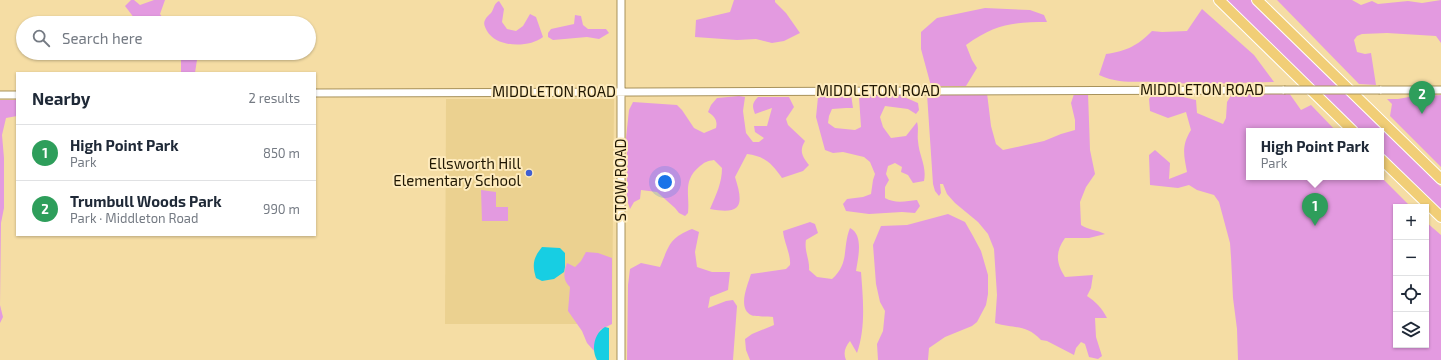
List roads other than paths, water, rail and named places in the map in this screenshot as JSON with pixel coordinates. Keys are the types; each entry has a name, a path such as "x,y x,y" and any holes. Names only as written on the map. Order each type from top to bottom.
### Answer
{"highway":[{"path":"1219,0 1350,128"},
{"path":"1257,0 1441,179"},
{"path":"1384,161 1441,217"}],"street":[{"name":"STOW ROAD","path":"621,0 621,360"},
{"name":"MIDDLETON ROAD","path":"316,93 893,90 1441,90"},
{"path":"0,95 16,96"}],"water":[{"path":"542,247 560,248 565,253 564,272 554,279 542,281 536,278 534,262"},
{"path":"605,327 609,328 609,360 597,360 594,351 596,337"}],"place":[{"name":"Trumbull Woods Park","path":"1422,114"},
{"name":"Ellsworth Hill Elementary School","path":"529,173"},
{"name":"High Point Park","path":"1315,226"}]}
